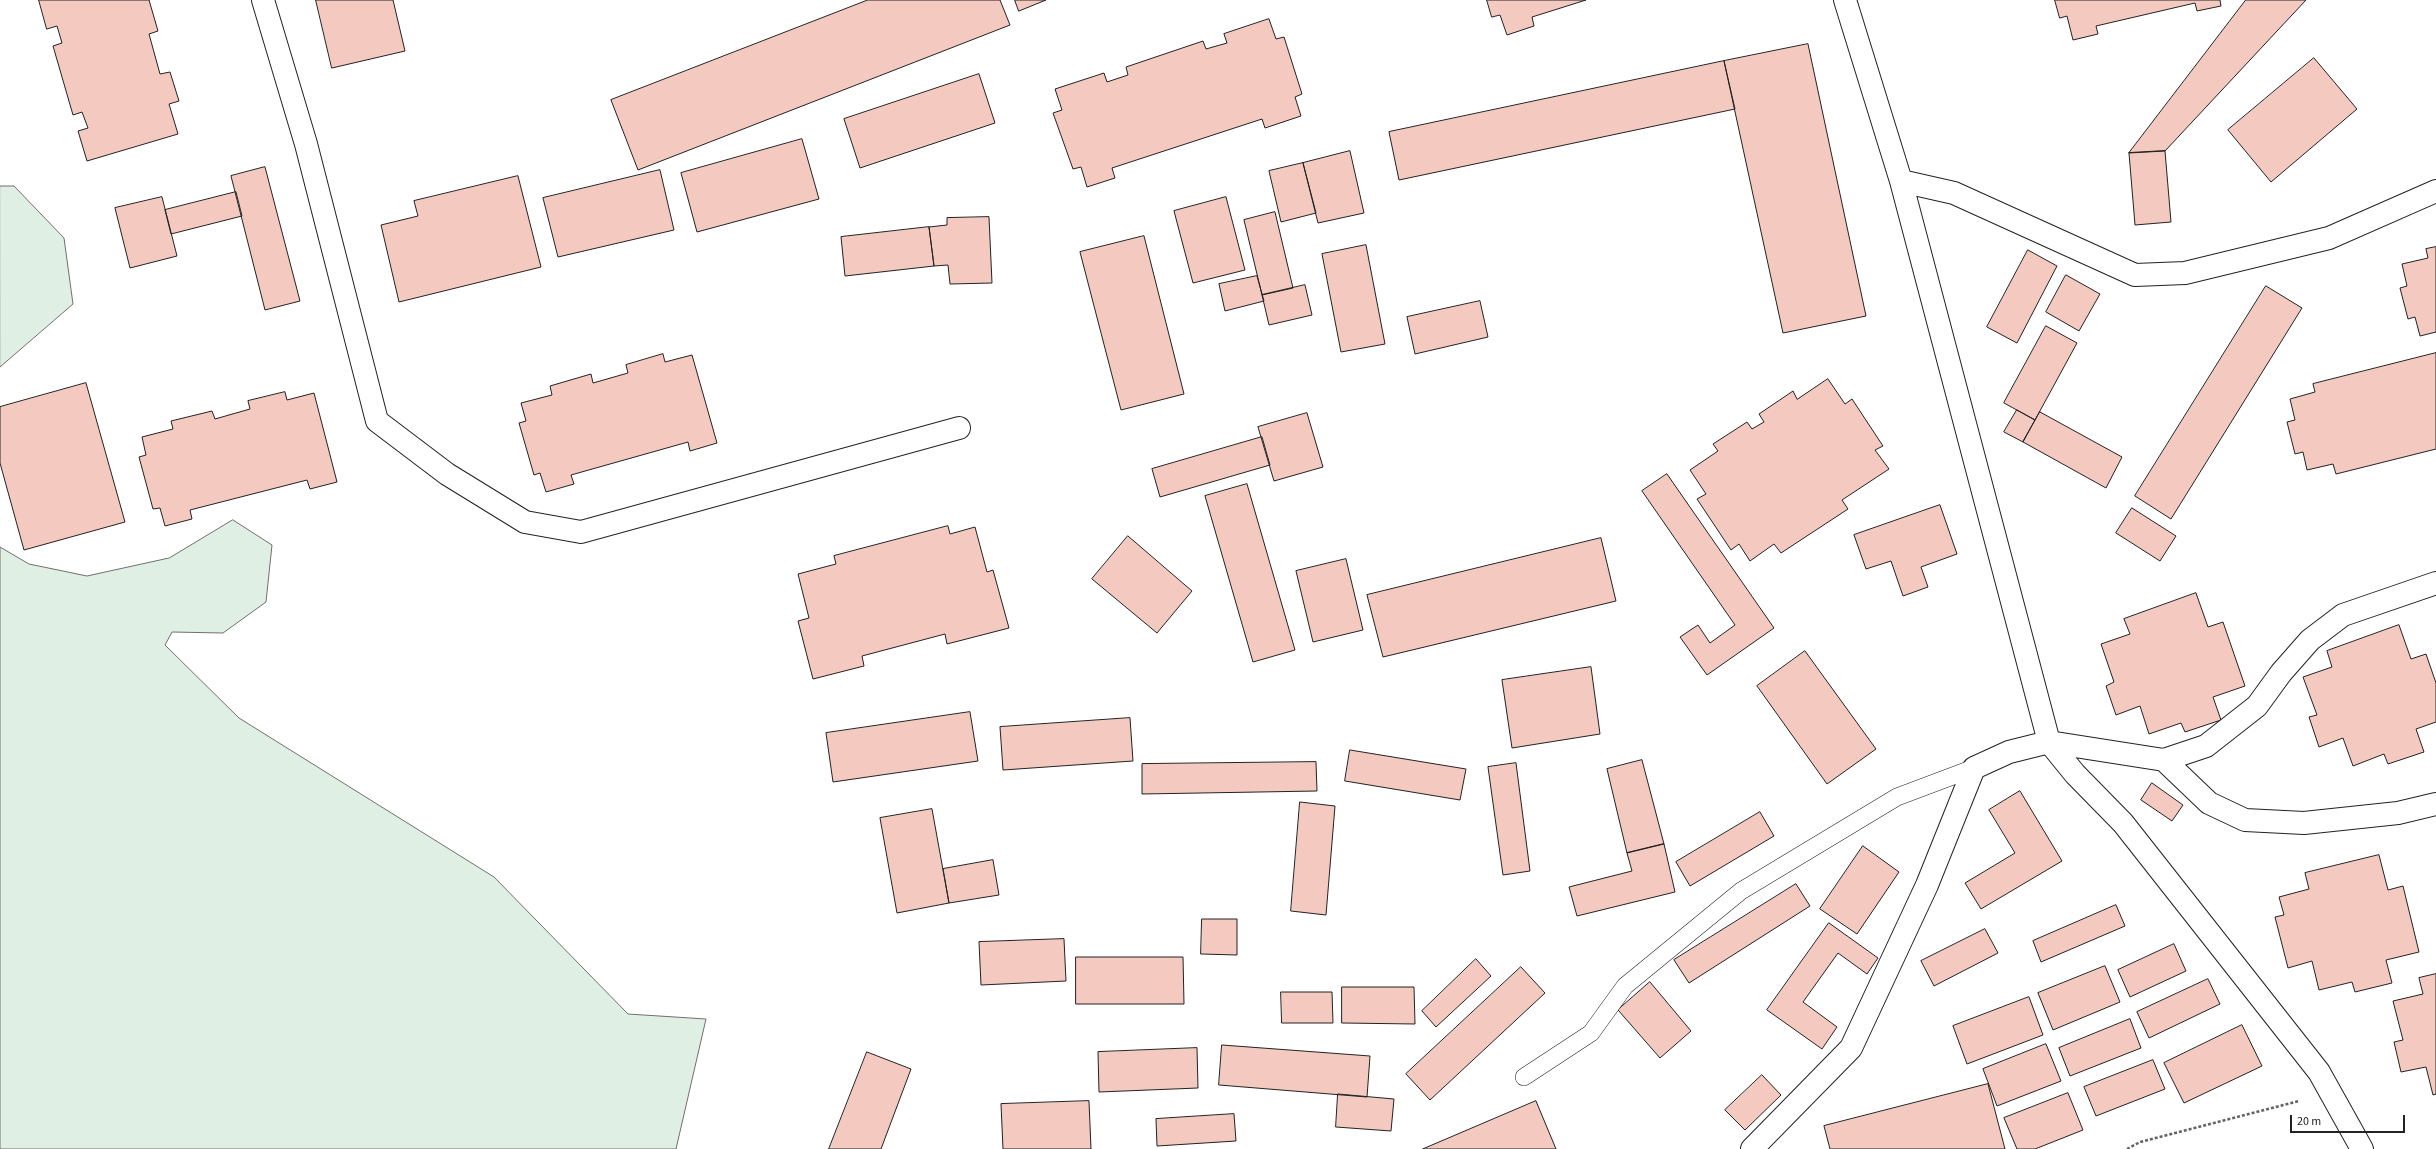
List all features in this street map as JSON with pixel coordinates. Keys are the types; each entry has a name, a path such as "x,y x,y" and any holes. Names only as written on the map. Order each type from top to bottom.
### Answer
{"street":[{"path":"263,0 306,144 377,421 467,486 525,522 581,532 959,428"},
{"path":"1845,0 1901,181 2049,742 2075,774 2123,823 2319,1072 2362,1149"},
{"path":"1901,181 1954,193 2135,275 2185,273 2330,238 2436,191"},
{"path":"1752,1149 1851,1048 1927,885 1974,768 2009,752 2049,742 2164,760 2206,746 2257,706 2281,673 2310,640 2343,615 2436,583"},
{"path":"2164,760 2209,803 2245,820 2304,823 2398,813 2436,804"}],"lane":[{"path":"1524,1077 1592,1033 1625,986 1742,891 1897,796 1974,768"}],"path":[{"path":"2126,1149 2140,1142 2331,1093"}],"green space":[{"path":"0,186 14,186 64,238 73,304 0,367"},
{"path":"233,520 272,545 266,602 223,633 172,632 165,645 239,718 494,877 628,1014 706,1019 676,1149 0,1149 0,547 29,564 87,576 169,558"}],"building":[{"path":"39,0 149,0 158,31 149,34 160,74 170,72 179,101 169,104 178,134 87,161 78,131 88,128 82,112 73,115 53,46 62,43 57,26 47,29"},
{"path":"316,0 393,0 405,51 332,68"},
{"path":"868,0 1000,0 1010,25 638,170 611,100"},
{"path":"1015,0 1046,0 1019,11"},
{"path":"1487,0 1586,0 1532,17 1534,26 1507,35 1500,15 1492,17"},
{"path":"2055,0 2220,0 2221,6 2197,11 2195,3 2096,26 2098,34 2073,40 2067,16 2060,18"},
{"path":"2246,0 2306,0 2165,151 2129,153"},
{"path":"1269,19 1276,39 1284,37 1302,94 1295,97 1301,116 1265,128 1262,119 1112,168 1115,178 1087,187 1081,167 1073,169 1053,113 1062,110 1055,89 1104,73 1107,82 1128,75 1126,67 1203,41 1206,49 1227,43 1224,34"},
{"path":"1808,44 1866,316 1783,333 1724,61"},
{"path":"2314,58 2357,109 2271,182 2228,130"},
{"path":"1724,61 1735,109 1399,180 1389,132"},
{"path":"979,74 995,123 860,168 844,119"},
{"path":"802,139 819,199 697,232 681,173"},
{"path":"1350,151 1364,213 1318,223 1303,163"},
{"path":"2165,151 2171,222 2135,225 2129,153"},
{"path":"1303,163 1316,213 1281,222 1269,171"},
{"path":"265,167 300,301 265,310 231,176"},
{"path":"660,170 674,230 558,257 543,198"},
{"path":"518,176 541,267 399,302 381,225 418,216 414,201"},
{"path":"236,192 242,216 171,234 165,210"},
{"path":"162,197 177,256 130,268 115,208"},
{"path":"1226,197 1245,270 1193,283 1174,211"},
{"path":"1275,212 1293,288 1262,295 1244,220"},
{"path":"989,217 992,283 950,284 948,265 934,266 929,227 947,225 947,218"},
{"path":"929,227 934,266 845,276 841,237"},
{"path":"1144,236 1184,394 1121,410 1080,252"},
{"path":"1366,245 1385,344 1341,352 1322,254"},
{"path":"2436,247 2436,332 2420,336 2415,317 2408,319 2400,288 2407,286 2402,264 2428,258 2426,249"},
{"path":"2028,250 2057,266 2017,343 1987,327"},
{"path":"2066,275 2100,294 2079,331 2046,312"},
{"path":"1257,276 1264,301 1225,311 1219,284"},
{"path":"1305,285 1312,315 1269,325 1262,295"},
{"path":"2266,286 2302,308 2171,519 2135,496"},
{"path":"1480,301 1488,337 1415,354 1407,317"},
{"path":"2046,326 2077,343 2035,420 2004,403"},
{"path":"2436,353 2436,449 2336,474 2333,464 2307,470 2303,452 2295,454 2287,422 2295,420 2290,399 2315,392 2313,384"},
{"path":"663,354 665,362 692,355 717,443 690,451 688,442 571,475 574,484 546,492 540,473 534,475 519,423 526,421 521,403 552,395 550,386 591,374 593,383 628,373 626,365"},
{"path":"1828,379 1845,404 1852,399 1883,446 1875,450 1889,469 1842,500 1848,509 1781,553 1774,544 1750,561 1739,544 1731,550 1697,499 1706,494 1690,470 1718,451 1713,444 1747,422 1752,429 1764,422 1759,414 1793,391 1797,399"},
{"path":"86,383 125,522 24,550 0,463 0,407"},
{"path":"285,392 287,400 314,393 337,482 310,489 307,480 190,510 192,519 165,526 160,508 153,509 139,457 146,455 142,437 173,429 171,421 212,411 215,419 250,409 248,401"},
{"path":"2017,410 2035,420 2023,442 2004,432"},
{"path":"2040,412 2122,457 2106,488 2023,442"},
{"path":"1307,413 1323,467 1274,481 1258,427"},
{"path":"1262,437 1270,465 1160,497 1152,469"},
{"path":"1667,474 1774,628 1707,675 1680,637 1698,625 1710,643 1735,625 1642,491"},
{"path":"1247,484 1295,650 1253,662 1205,496"},
{"path":"1940,505 1957,554 1921,567 1928,587 1903,596 1891,561 1866,569 1854,535"},
{"path":"2132,508 2176,536 2160,561 2116,533"},
{"path":"948,526 950,534 975,527 987,572 993,570 1009,628 947,644 945,634 862,656 864,666 813,679 798,621 809,618 798,574 836,564 834,556"},
{"path":"1128,536 1192,591 1157,633 1092,579"},
{"path":"1601,538 1616,601 1383,657 1367,595"},
{"path":"1346,559 1363,630 1313,642 1296,571"},
{"path":"2196,593 2208,627 2223,622 2245,686 2213,697 2221,720 2185,732 2181,723 2149,734 2140,706 2116,715 2106,686 2114,682 2101,644 2130,634 2124,619"},
{"path":"2399,625 2411,659 2426,654 2436,683 2436,722 2416,729 2424,752 2388,764 2384,754 2353,766 2343,738 2319,747 2309,717 2317,715 2303,677 2332,667 2327,651"},
{"path":"1805,651 1876,749 1827,784 1757,686"},
{"path":"1591,667 1600,734 1512,748 1502,680"},
{"path":"970,712 978,761 833,782 826,733"},
{"path":"1130,718 1133,761 1003,770 1000,727"},
{"path":"1350,750 1466,769 1460,800 1345,781"},
{"path":"1642,760 1664,844 1627,853 1607,769"},
{"path":"1316,762 1317,791 1142,794 1142,764"},
{"path":"1516,763 1530,871 1503,875 1488,767"},
{"path":"2152,783 2183,805 2172,821 2141,800"},
{"path":"2020,791 2062,861 1981,909 1965,883 2015,853 1989,810"},
{"path":"1300,802 1335,806 1326,915 1291,911"},
{"path":"932,809 949,903 897,913 880,818"},
{"path":"1760,812 1774,836 1690,886 1676,862"},
{"path":"1664,844 1675,892 1577,916 1569,887 1632,871 1627,853"},
{"path":"1863,846 1899,872 1857,934 1820,909"},
{"path":"2379,855 2388,890 2403,886 2419,952 2386,960 2392,983 2355,992 2352,982 2319,990 2312,961 2288,968 2275,917 2284,915 2279,897 2309,889 2305,873"},
{"path":"993,860 999,895 949,903 943,869"},
{"path":"1796,884 1810,906 1689,983 1674,960"},
{"path":"2116,905 2125,926 2041,962 2033,941"},
{"path":"1202,919 1237,919 1237,955 1201,954"},
{"path":"1829,923 1878,958 1867,974 1838,953 1803,1002 1837,1027 1822,1049 1767,1010"},
{"path":"1985,929 1998,953 1934,986 1921,961"},
{"path":"1064,939 1066,981 981,985 979,942"},
{"path":"2174,944 2186,971 2130,997 2118,970"},
{"path":"1076,957 1183,957 1184,1004 1076,1004"},
{"path":"1476,959 1491,976 1436,1027 1422,1011"},
{"path":"2105,966 2120,1002 2053,1030 2038,993"},
{"path":"1521,967 1545,993 1430,1100 1406,1074"},
{"path":"2436,974 2436,1094 2433,1095 2426,1067 2401,1072 2394,1042 2403,1040 2393,1001 2423,994 2419,978"},
{"path":"2208,979 2220,1004 2149,1038 2137,1012"},
{"path":"1650,982 1691,1031 1660,1058 1618,1010"},
{"path":"1342,987 1414,987 1415,1024 1342,1023"},
{"path":"1281,992 1332,992 1333,1023 1282,1023"},
{"path":"2029,997 2043,1035 1967,1064 1953,1026"},
{"path":"2130,1019 2141,1048 2070,1076 2059,1048"},
{"path":"2242,1025 2262,1066 2184,1103 2164,1063"},
{"path":"2046,1044 2061,1081 1997,1106 1983,1069"},
{"path":"1222,1045 1370,1056 1367,1097 1219,1085"},
{"path":"1197,1048 1198,1088 1099,1092 1098,1052"},
{"path":"867,1052 911,1069 881,1149 829,1149"},
{"path":"2153,1060 2165,1089 2096,1116 2084,1087"},
{"path":"1762,1075 1781,1095 1745,1130 1725,1110"},
{"path":"1988,1084 2005,1149 1830,1149 1824,1126"},
{"path":"2068,1093 2083,1130 2035,1149 2017,1149 2004,1118"},
{"path":"1338,1094 1394,1099 1391,1131 1336,1127"},
{"path":"1089,1101 1091,1149 1003,1149 1001,1104"},
{"path":"1536,1101 1556,1149 1423,1149"},
{"path":"1234,1114 1236,1141 1157,1146 1156,1119"}]}
